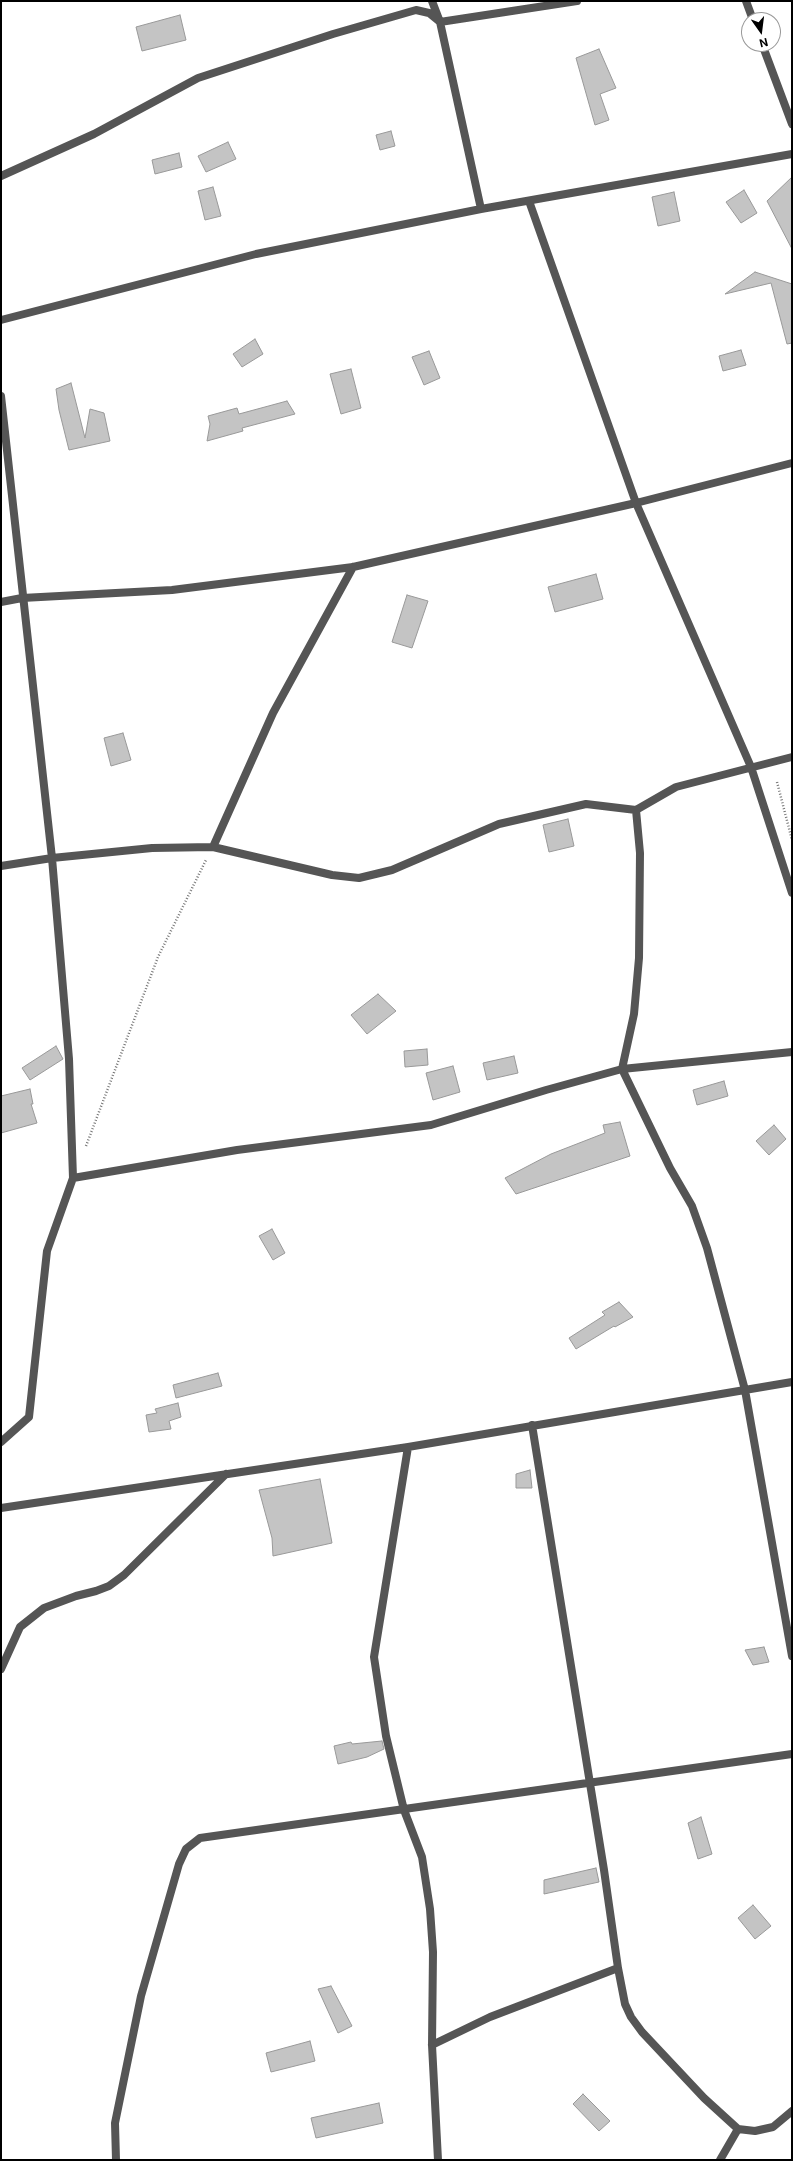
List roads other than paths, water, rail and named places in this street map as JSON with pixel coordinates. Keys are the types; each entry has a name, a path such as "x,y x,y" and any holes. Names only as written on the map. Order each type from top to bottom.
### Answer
{"street":[{"path":"432,1 440,22 481,209"},
{"path":"1,176 94,134 198,78 333,34 416,10 429,13 440,22 578,1"},
{"path":"746,1 750,12"},
{"path":"765,52 792,124"},
{"path":"1,320 256,254 481,209 792,154"},
{"path":"529,201 636,503 751,767 792,893"},
{"path":"1,396 22,598 52,858 69,1058 73,1178 47,1252 29,1418 1,1442"},
{"path":"1,602 22,598 172,590 353,567 636,503 792,463"},
{"path":"213,847 273,713 353,567"},
{"path":"1,866 52,858 152,848 213,847 332,876 359,878 392,870 499,824 586,804 636,810 676,787 792,757"},
{"path":"636,810 640,853 639,958 634,1014 622,1069 670,1168 692,1206 707,1248 745,1390 792,1656"},
{"path":"73,1178 237,1150 431,1125 546,1090 622,1069 792,1052"},
{"path":"1,1508 408,1447 792,1382"},
{"path":"532,1425 590,1783 618,1968 625,2004 631,2017 642,2032 704,2098 738,2129 754,2131 774,2127 792,2111"},
{"path":"408,1447 374,1657 386,1736 404,1810 422,1857 430,1909 433,1952 432,2045 438,2160"},
{"path":"1,1669 20,1627 44,1608 76,1596 96,1592 124,1575 226,1474"},
{"path":"116,2160 115,2123 141,1996 179,1864 186,1849 200,1838 792,1754"},
{"path":"432,2045 490,2017 618,1968"},
{"path":"720,2160 738,2129"}]}
